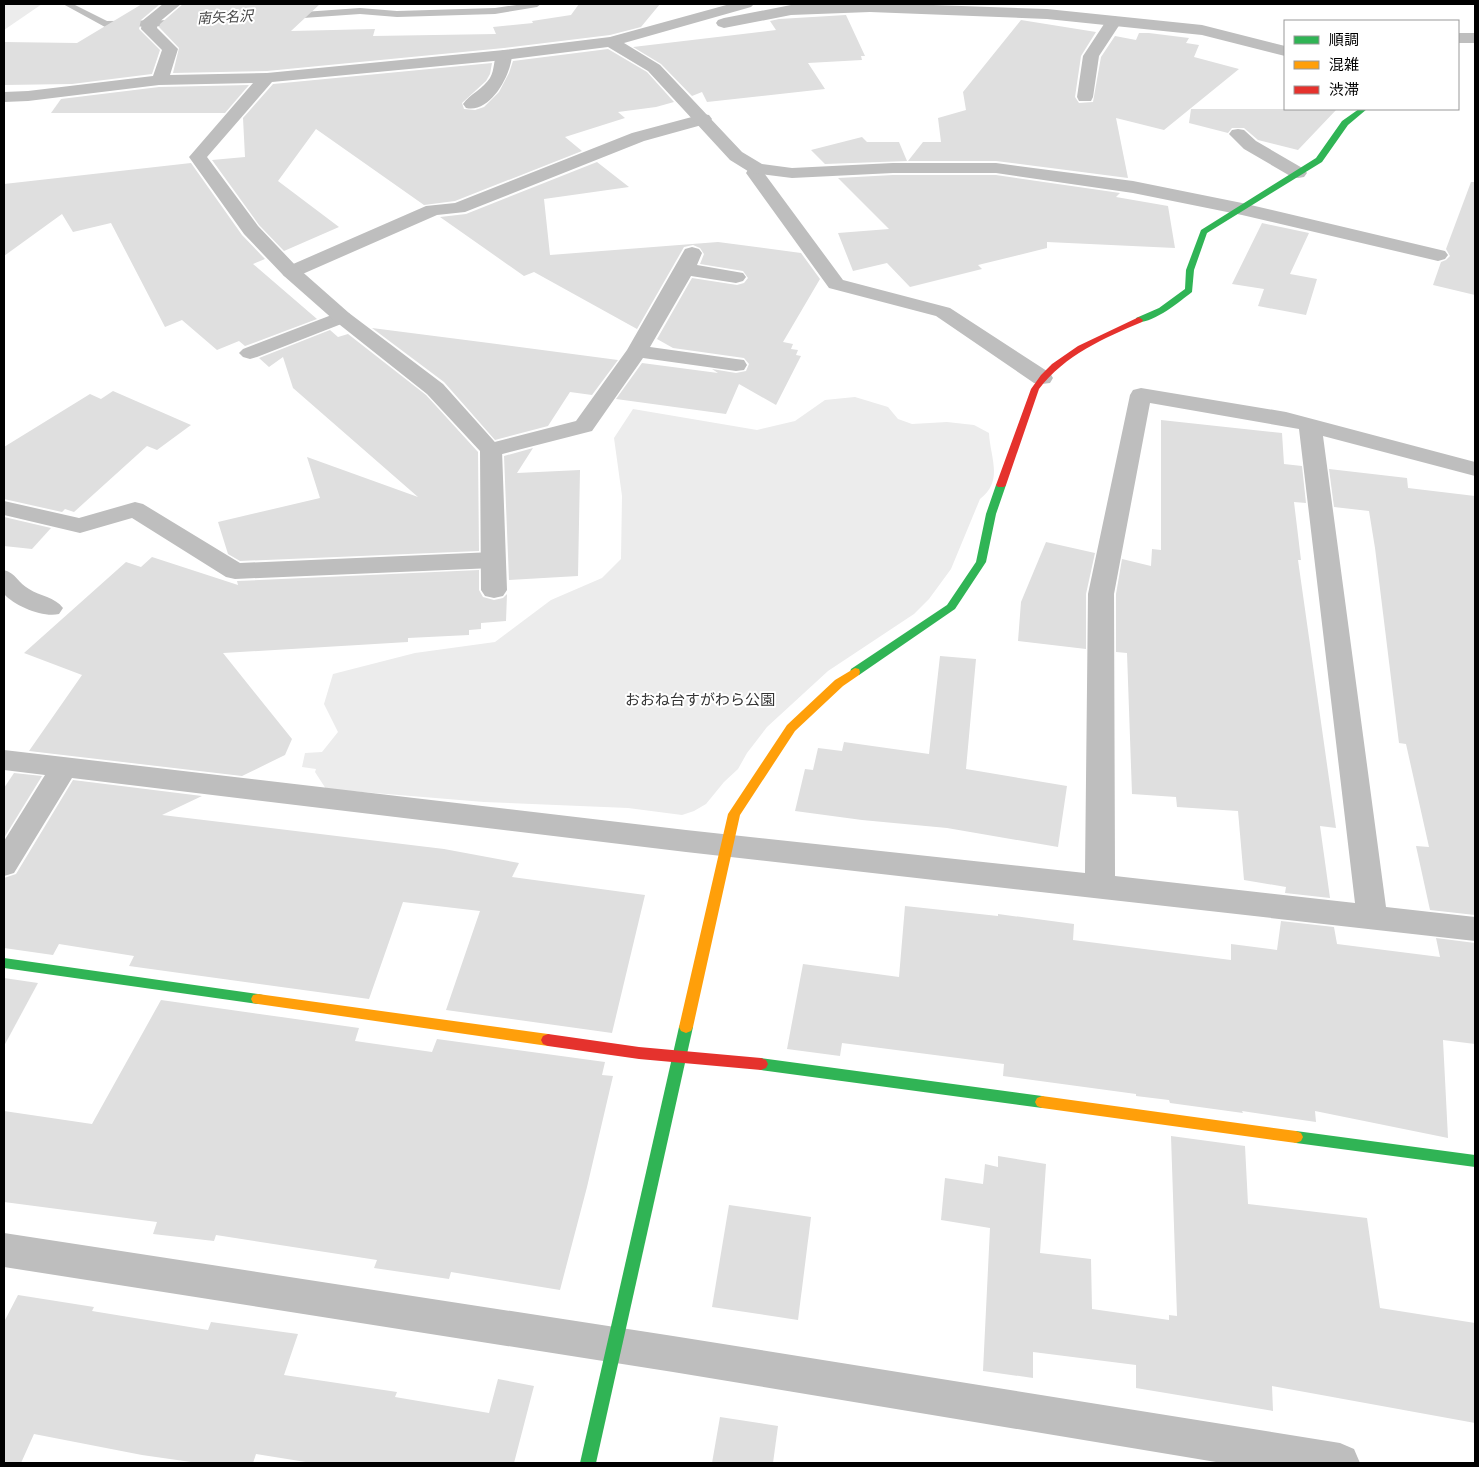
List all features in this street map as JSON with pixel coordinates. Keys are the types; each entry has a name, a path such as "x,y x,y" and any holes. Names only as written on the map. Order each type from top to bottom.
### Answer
{"street":[{"path":"159,80 166,65 170,49 149,29 150,21 173,4"},
{"path":"678,4 689,20 714,25 791,10 870,8 1049,9 1114,21 1202,30 1284,51"},
{"path":"7,104 28,96 159,80 266,78 504,55 611,42 746,4"},
{"path":"1085,97 1091,56 1114,21"},
{"path":"1459,38 1475,38"},
{"path":"611,42 654,68 736,156 756,169 792,173 893,168 996,168 1133,187 1242,209 1438,255"},
{"path":"472,104 486,95 500,77 504,65 504,55"},
{"path":"266,78 198,157 252,230 291,272 342,317 434,389 491,450 494,590"},
{"path":"588,1463 734,814 791,728 839,682 951,607 981,562 991,514 1035,389 1042,378 1085,344 1162,310 1189,290 1190,270 1204,232 1319,160 1345,123 1362,110"},
{"path":"291,272 433,210 458,208 638,137 703,119"},
{"path":"1238,134 1250,145 1298,173"},
{"path":"756,169 755,174 836,284 944,312 1042,378"},
{"path":"465,184 487,196"},
{"path":"1366,259 1376,240"},
{"path":"491,450 584,426 637,351 688,261 736,277"},
{"path":"250,353 342,317"},
{"path":"637,351 736,365"},
{"path":"1100,886 1101,594 1141,395 1286,419 1475,469"},
{"path":"1310,426 1372,917"},
{"path":"4,508 80,526 135,509 235,571 493,560"},
{"path":"4,578 18,594 50,608"},
{"path":"4,760 728,846 770,848 1475,929"},
{"path":"4,865 65,767"},
{"path":"4,963 639,1053 731,1060 1475,1161"},
{"path":"4,1250 1340,1463"}],"green space":[{"path":"4,4 42,4 4,30"},
{"name":"おおね台すがわら公園","path":"855,397 888,407 898,419 912,424 947,422 974,425 989,433 994,468 992,484 980,499 951,569 929,599 914,614 828,671 767,727 747,753 738,769 724,782 706,804 682,815 628,808 484,802 326,789 315,772 316,769 302,767 305,753 322,752 338,732 324,704 333,674 415,653 495,642 551,600 602,578 621,559 622,496 614,438 633,409 757,430 795,421 825,400"}],"building":[{"path":"142,4 160,4 141,20 139,29 160,50 152,74 72,84 4,85 4,42 77,43"},
{"path":"183,4 320,4 291,31 375,29 373,36 496,34 493,27 533,23 532,21 571,15 579,4 660,4 641,27 610,35 504,48 267,71 173,73 179,48 159,27"},
{"path":"846,15 865,56 861,56 862,60 808,63 825,89 707,102 702,92 692,96 661,64 633,47 776,30 770,21 779,19"},
{"path":"1021,20 1096,32 1081,56 1075,97 1079,103 1093,102 1101,57 1115,36 1136,40 1139,33 1149,33 1189,38 1186,43 1199,45 1194,57 1239,69 1164,130 1116,118 1128,178 996,161 908,161 923,142 941,142 938,118 966,110 963,92"},
{"path":"608,49 647,72 674,102 656,107 618,112 625,118 565,137 582,151 455,201 424,205 316,129 278,181 339,227 284,251 259,225 212,160 245,157 243,118 273,84 492,63 490,74 486,81 462,103 464,109 475,110 484,107 499,92 513,61"},
{"path":"249,85 225,113 51,113 61,99 159,87"},
{"path":"1191,109 1336,110 1298,150 1258,140 1244,128 1232,128 1228,133 1189,123"},
{"path":"862,137 867,142 899,142 907,161 825,164 811,150"},
{"path":"597,162 629,187 544,199 550,255 718,242 801,253 820,279 783,342 793,344 791,349 798,350 796,355 801,356 776,405 739,384 726,414 616,399 642,363 718,373 712,369 736,373 746,371 749,364 744,358 673,348 657,339 692,278 737,285 744,283 748,278 743,271 700,264 704,254 700,248 693,245 684,247 637,329 534,272 524,276 440,217 466,214"},
{"path":"191,163 242,235 265,259 253,264 317,319 245,346 239,341 217,350 182,320 165,327 111,223 73,232 62,214 4,256 4,184"},
{"path":"893,175 996,175 1120,193 1116,197 1168,206 1175,248 1047,242 1047,248 978,265 982,269 910,287 887,263 853,271 838,233 889,229 838,178"},
{"path":"1471,182 1475,182 1475,295 1433,285 1441,262 1450,256 1446,249"},
{"path":"1262,223 1309,233 1290,274 1317,279 1306,315 1258,306 1264,289 1232,284"},
{"path":"372,328 618,360 592,395 570,392 548,426 495,440 444,382"},
{"path":"330,330 338,337 348,334 426,395 478,452 479,551 240,561 228,554 218,522 320,498 307,457 418,497 293,388 283,357 269,367 259,358"},
{"path":"113,391 191,425 157,450 147,446 74,512 65,509 62,512 4,499 4,447 90,394 101,399"},
{"path":"1161,420 1282,433 1284,464 1302,466 1306,503 1294,502 1301,560 1298,560 1336,828 1320,826 1330,898 1285,893 1286,887 1244,880 1238,811 1177,807 1176,797 1132,794 1127,653 1116,652 1116,594 1122,559 1151,566 1152,549 1161,550"},
{"path":"533,448 517,473 580,470 578,576 509,580 504,456"},
{"path":"1329,469 1407,478 1408,488 1475,496 1475,915 1430,910 1416,846 1429,847 1406,744 1399,743 1369,511 1334,507"},
{"path":"4,517 51,528 32,549 4,546"},
{"path":"1046,542 1095,553 1086,594 1086,649 1018,641 1021,602"},
{"path":"152,557 238,585 237,581 479,570 479,590 483,597 494,600 503,598 507,594 506,621 481,623 481,629 469,630 469,635 408,638 408,642 223,653 292,739 285,755 242,776 29,751 82,675 24,653 126,562 141,567"},
{"path":"940,656 976,659 966,769 1067,786 1058,847 947,828 795,811 805,769 813,770 818,748 842,751 844,742 929,754"},
{"path":"14,773 42,776 4,838 4,788"},
{"path":"73,780 202,796 162,815 444,849 519,863 512,877 645,895 612,1033 446,1010 480,911 403,902 369,999 129,966 134,956 59,944 53,955 4,948 4,878 16,874"},
{"path":"905,906 998,916 998,914 1074,924 1073,940 1231,960 1231,944 1277,950 1281,921 1334,927 1337,944 1440,957 1436,938 1475,943 1475,1044 1443,1040 1448,1138 1315,1111 1316,1122 1170,1103 1169,1100 1136,1096 1136,1094 1003,1076 1004,1064 842,1043 840,1056 787,1049 803,964 899,977"},
{"path":"4,978 38,983 4,1046"},
{"path":"161,1000 359,1028 355,1041 432,1052 437,1039 605,1062 602,1075 613,1076 560,1290 451,1272 449,1279 374,1268 377,1260 216,1235 214,1241 153,1234 157,1222 4,1202 4,1111 92,1124"},
{"path":"1171,1136 1245,1146 1248,1204 1367,1218 1380,1308 1475,1323 1475,1423 1272,1386 1273,1411 1136,1388 1136,1365 1033,1352 1033,1378 983,1371 990,1228 941,1220 945,1178 983,1184 985,1164 998,1167 998,1156 1046,1164 1040,1253 1091,1259 1092,1309 1169,1320 1169,1315 1177,1316"},
{"path":"729,1205 811,1217 798,1320 712,1307"},
{"path":"18,1295 94,1307 92,1311 208,1330 211,1322 298,1334 284,1375 397,1392 395,1397 489,1413 498,1379 534,1386 514,1463 312,1463 256,1454 253,1463 198,1463 142,1455 34,1434 21,1463 4,1463 4,1322"},
{"path":"720,1417 778,1426 773,1463 712,1463"}],"waterway":[{"name":"南矢名沢","path":"67,4 105,24 182,23"},
{"name":"南矢名沢","path":"289,16 360,11 397,14 495,11 537,4"}],"traffic: fast":[{"path":"1139,320 1162,310 1189,290 1190,270 1204,232 1319,160 1345,123 1362,110"},
{"path":"855,672 951,607 981,562 991,514 1001,485"},
{"path":"4,963 258,999"},
{"path":"588,1463 686,1027"},
{"path":"761,1064 1042,1102"},
{"path":"1296,1137 1475,1161"}],"traffic: slow":[{"path":"686,1027 734,814 791,728 839,683 855,672"},
{"path":"258,999 548,1040"},
{"path":"1042,1102 1296,1137"}],"traffic: jam":[{"path":"1001,485 1035,389 1044,377 1055,366 1081,347 1139,320"},
{"path":"548,1040 639,1053 761,1064"}]}
